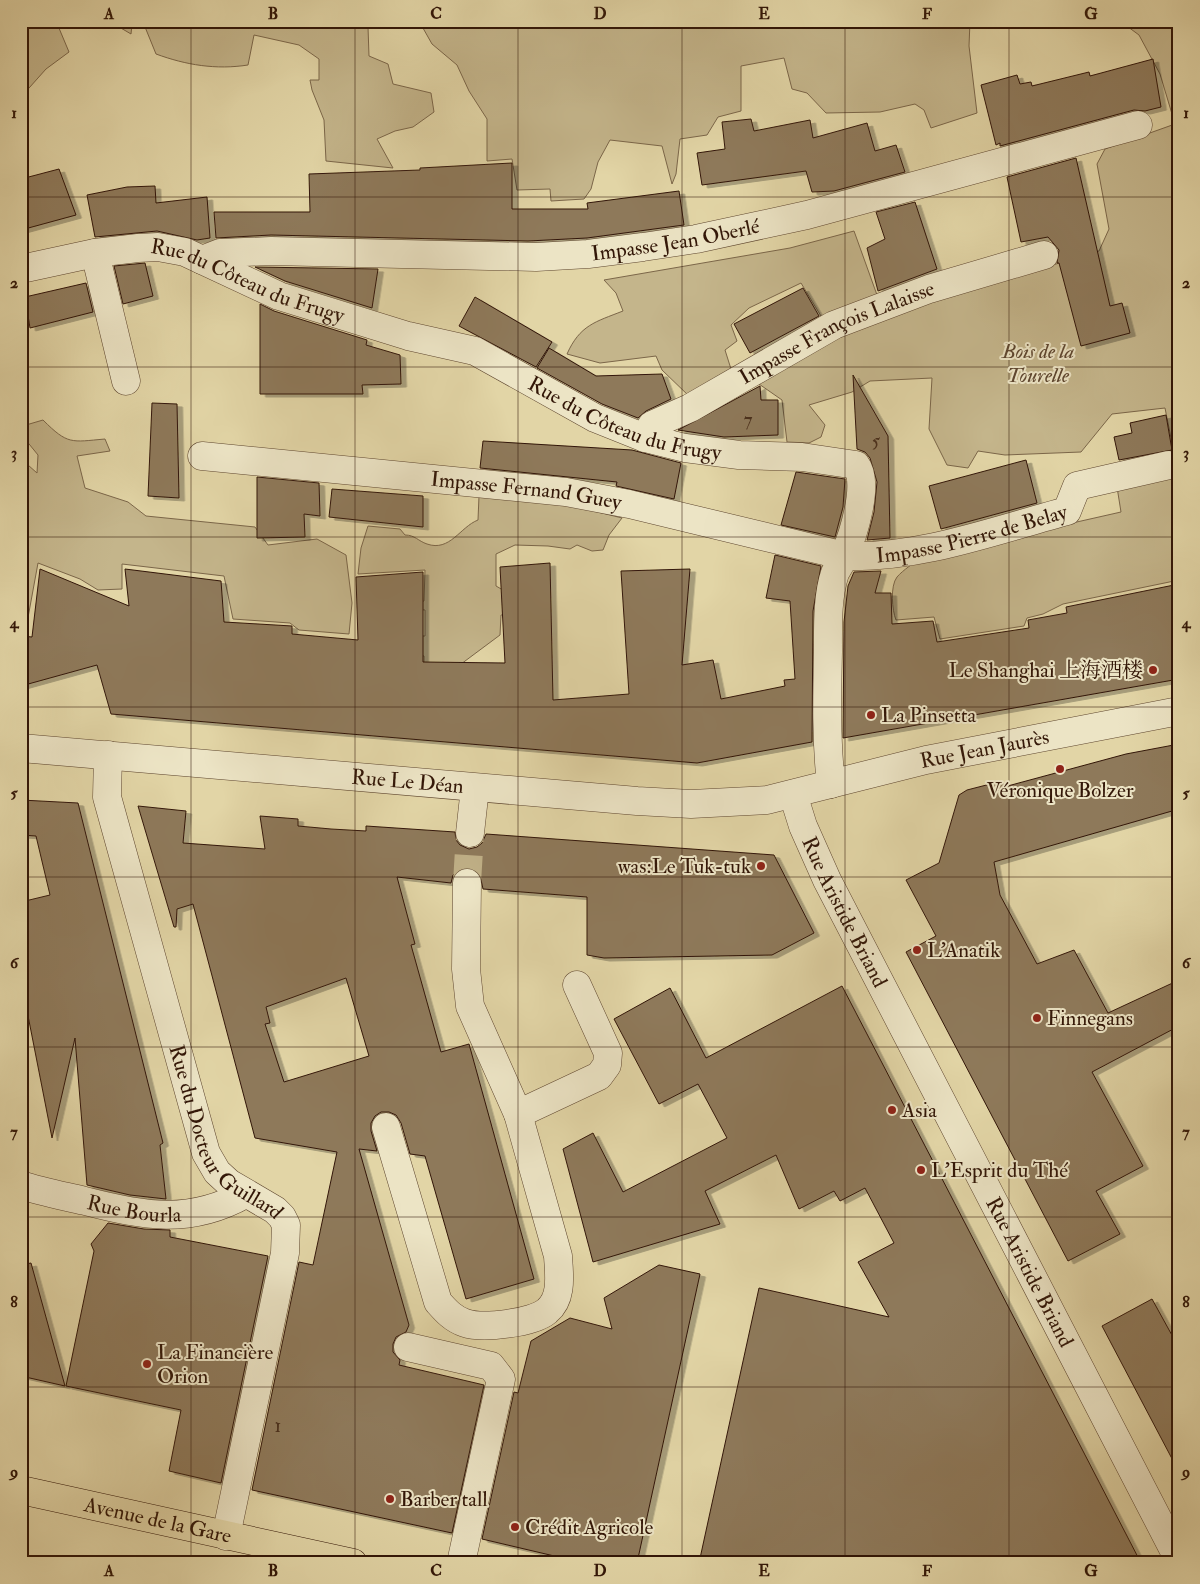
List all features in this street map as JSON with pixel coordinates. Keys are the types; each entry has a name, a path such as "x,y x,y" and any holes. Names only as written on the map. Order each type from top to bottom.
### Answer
{"main road":[{"name":"Avenue de la Gare","path":"21,1490 354,1563"}],"street":[{"name":"Impasse Jean Oberlé","path":"202,260 220,253 271,250 536,256 588,254 652,245 742,230 807,215 1138,125"},
{"name":"Rue du Côteau du Frugy","path":"21,269 95,253 158,246 185,252 279,296 408,336 475,351 596,418 645,438 685,448 739,454 802,457 856,465 861,472 863,481 860,503 844,556 835,573 828,623 826,738 831,784"},
{"path":"95,253 126,381"},
{"name":"Impasse François Lalaisse","path":"645,438 652,425 657,422 690,408 834,325 929,289 1044,255"},
{"name":"Impasse Fernand Guey","path":"202,456 566,492 629,504 844,556"},
{"name":"Impasse Pierre de Belay","path":"844,556 876,556 925,548 1067,511 1077,486 1169,465"},
{"name":"Rue Jean Jaurès","path":"793,794 926,760 1179,711"},
{"name":"Rue Le Déan","path":"21,748 475,788 691,804 737,803 793,794"},
{"name":"Rue du Docteur Guillard","path":"108,755 107,797 206,1153 217,1172 245,1194 275,1210 282,1217 286,1225 286,1238 226,1536"},
{"path":"470,833 475,788"},
{"name":"Rue Aristide Briand","path":"793,794 803,826 830,885 1179,1560"},
{"path":"386,1127 438,1302 451,1316 466,1323 503,1324 529,1320 548,1311 557,1297 560,1279 558,1256 518,1114 470,1006 466,969 467,883"},
{"path":"518,1114 599,1076 607,1065 608,1054 578,985"},
{"name":"Rue Bourla","path":"21,1185 117,1209 163,1215 181,1215 214,1209 245,1194"},
{"path":"408,1347 491,1366 501,1379 461,1563"}],"green space":[{"path":"21,21 56,21 69,52 46,69 21,97"},
{"path":"109,21 411,21 382,28 368,27 369,56 388,64 393,84 431,93 434,112 413,127 395,131 377,139 393,168 326,161 324,120 310,80 319,80 319,59 299,45 254,35 248,65 201,66 156,54 143,22 132,24 131,34"},
{"path":"419,21 970,21 969,46 977,113 931,128 924,110 915,104 880,112 826,113 807,93 792,89 784,58 741,66 741,111 718,117 707,135 680,139 676,174 672,184 662,146 610,140 598,162 591,189 584,199 551,201 550,189 517,190 512,159 487,161 487,119 469,91 457,65 432,44"},
{"name":"Bois de la Tourelle","path":"1120,21 1179,21 1179,580 1063,604 1043,614 1027,618 1024,626 940,639 934,617 896,620 893,610 893,586 897,577 922,557 1121,512 1117,487 1177,468 1165,408 1112,414 1081,452 1005,455 978,451 968,468 947,465 929,429 932,378 870,381 852,392 809,405 825,425 821,437 809,443 787,442 782,400 759,384 830,331 801,283 749,308 731,325 737,341 725,350 731,369 690,397 662,370 656,356 600,363 567,354 577,337 589,326 623,311 616,293 604,280 790,248 854,231 877,295 1013,277 1099,251 1109,229 1097,164 1105,149 1175,124 1160,74 1139,35"},
{"path":"43,420 58,434 71,440 105,439 110,451 77,456 85,488 128,502 146,516 255,527 268,545 317,539 346,555 352,603 349,634 299,630 290,623 233,619 224,576 122,564 122,589 98,590 80,579 38,563 27,623 21,623 21,465 28,465 37,473 38,455 25,439 26,425"},
{"path":"479,496 570,505 622,518 609,535 603,550 592,551 577,545 570,549 515,545 496,554 496,586 543,613 501,615 500,635 453,670 424,670 424,656 407,655 406,636 425,636 425,610 411,609 410,603 424,601 425,570 358,574 361,548 368,526 400,529 405,535 427,544 442,545 478,520"}],"building":[{"path":"1153,59 1161,107 1145,111 1134,110 1000,146 1000,143 996,145 981,85 1017,75 1020,84 1031,82 1032,86 1089,72 1090,76"},
{"path":"751,119 754,131 810,120 813,138 867,123 875,151 896,145 905,172 834,191 812,192 806,171 702,185 697,153 725,149 722,122"},
{"path":"1076,158 1110,306 1122,303 1130,333 1081,346 1059,263 1057,263 1059,250 1048,237 1021,242 1007,177"},
{"path":"512,163 512,209 588,209 587,203 679,191 684,225 587,238 528,241 271,235 216,238 214,212 310,212 309,174 420,170 420,168"},
{"path":"59,169 76,215 21,230 21,179"},
{"path":"155,186 156,203 207,197 210,238 197,240 157,231 95,237 87,195 127,187"},
{"path":"915,202 937,269 878,291 867,248 885,239 876,212"},
{"path":"145,263 153,296 123,304 114,266"},
{"path":"255,267 378,269 372,308 285,281"},
{"path":"86,283 93,312 30,328 25,297"},
{"path":"803,288 819,316 750,353 734,324"},
{"path":"475,297 552,342 536,367 459,326"},
{"path":"260,304 274,311 367,340 366,345 400,355 401,384 362,385 363,394 260,394"},
{"path":"549,348 596,376 662,374 671,399 646,411 638,418 602,404 537,368"},
{"path":"853,375 888,436 890,538 867,540 874,512 877,482 870,458 865,452 857,449"},
{"path":"760,386 761,400 778,400 778,435 724,437 678,430"},
{"path":"152,403 177,404 179,498 148,496"},
{"path":"1166,415 1172,450 1119,460 1114,437 1132,433 1130,423"},
{"path":"483,441 632,450 681,463 674,499 616,486 617,482 480,468"},
{"path":"1026,460 1037,503 941,529 929,486"},
{"path":"796,472 845,479 843,507 835,537 781,525"},
{"path":"257,477 319,483 320,516 304,514 305,537 257,538"},
{"path":"332,489 423,496 423,527 329,517"},
{"path":"775,555 821,566 813,611 812,742 697,763 111,714 97,665 21,686 21,636 32,637 40,569 129,606 125,569 221,581 224,622 292,626 292,634 358,640 356,577 423,572 423,662 505,663 500,567 550,563 553,700 629,694 621,571 690,569 682,665 713,660 721,699 785,686 784,680 795,679 790,601 766,598"},
{"path":"881,571 875,593 891,593 892,624 933,621 937,642 1029,628 1028,620 1067,613 1066,607 1179,584 1179,679 843,738 844,622 848,586 854,572"},
{"path":"1179,744 1179,809 994,862 1000,895 1037,964 1074,950 1108,1013 1179,980 1179,1026 1092,1072 1143,1166 1096,1191 1120,1234 1068,1261 906,952 936,936 906,880 939,863 959,795 967,790 1002,781 1004,787 1126,754"},
{"path":"21,800 78,803 163,1143 160,1145 166,1199 130,1195 87,1185 75,1038 52,1138 21,980 21,902 50,895 36,836 21,835"},
{"path":"138,806 186,811 183,843 265,849 260,816 298,819 298,826 331,829 366,831 366,826 455,832 456,840 460,845 469,849 477,847 482,843 486,834 774,855 814,933 772,955 604,958 587,955 587,897 483,889 480,875 475,869 468,867 459,870 453,875 451,883 397,877 415,944 411,945 441,1052 469,1044 534,1279 466,1299 425,1156 410,1154 401,1123 396,1115 389,1112 381,1112 375,1116 371,1123 371,1131 377,1151 359,1149 409,1325 406,1332 396,1337 393,1344 393,1352 400,1360 399,1365 484,1385 452,1533 252,1490 299,1262 313,1265 337,1152 255,1138 193,904 177,909 176,927 174,927","holes":["346,978 369,1056 284,1082 265,1024 270,1023 266,1007"]},
{"path":"842,986 1141,1563 699,1563 759,1288 889,1317 858,1262 894,1243 865,1188 840,1201 834,1191 799,1209 776,1155 705,1191 720,1224 593,1262 563,1149 593,1133 623,1192 727,1138 698,1084 659,1104 614,1019 670,988 706,1058"},
{"name":"La Financière Orion","path":"108,1223 144,1229 170,1230 170,1237 268,1256 221,1483 169,1471 181,1410 66,1386 94,1251 91,1244"},
{"path":"31,1263 65,1386 21,1376 21,1265"},
{"path":"659,1265 700,1274 637,1563 584,1563 482,1539 514,1392 518,1393 531,1341 570,1318 612,1329 604,1298"},
{"path":"1152,1299 1179,1348 1179,1472 1102,1326"}],"tunnel":[{"path":"467,883 470,833"}],"place":[{"name":"Le Shanghai 上海酒楼","path":"1153,670"},
{"name":"La Pinsetta","path":"871,715"},
{"name":"Véronique Bolzer","path":"1060,769"},
{"name":"was:Le Tuk-tuk","path":"761,866"},
{"name":"L'Anatik","path":"917,950"},
{"name":"Finnegans","path":"1037,1018"},
{"name":"Asia","path":"892,1110"},
{"name":"L'Esprit du Thé","path":"921,1170"},
{"name":"La Financière Orion","path":"147,1364"},
{"name":"Barber tall","path":"390,1499"},
{"name":"Crédit Agricole","path":"515,1527"}]}
